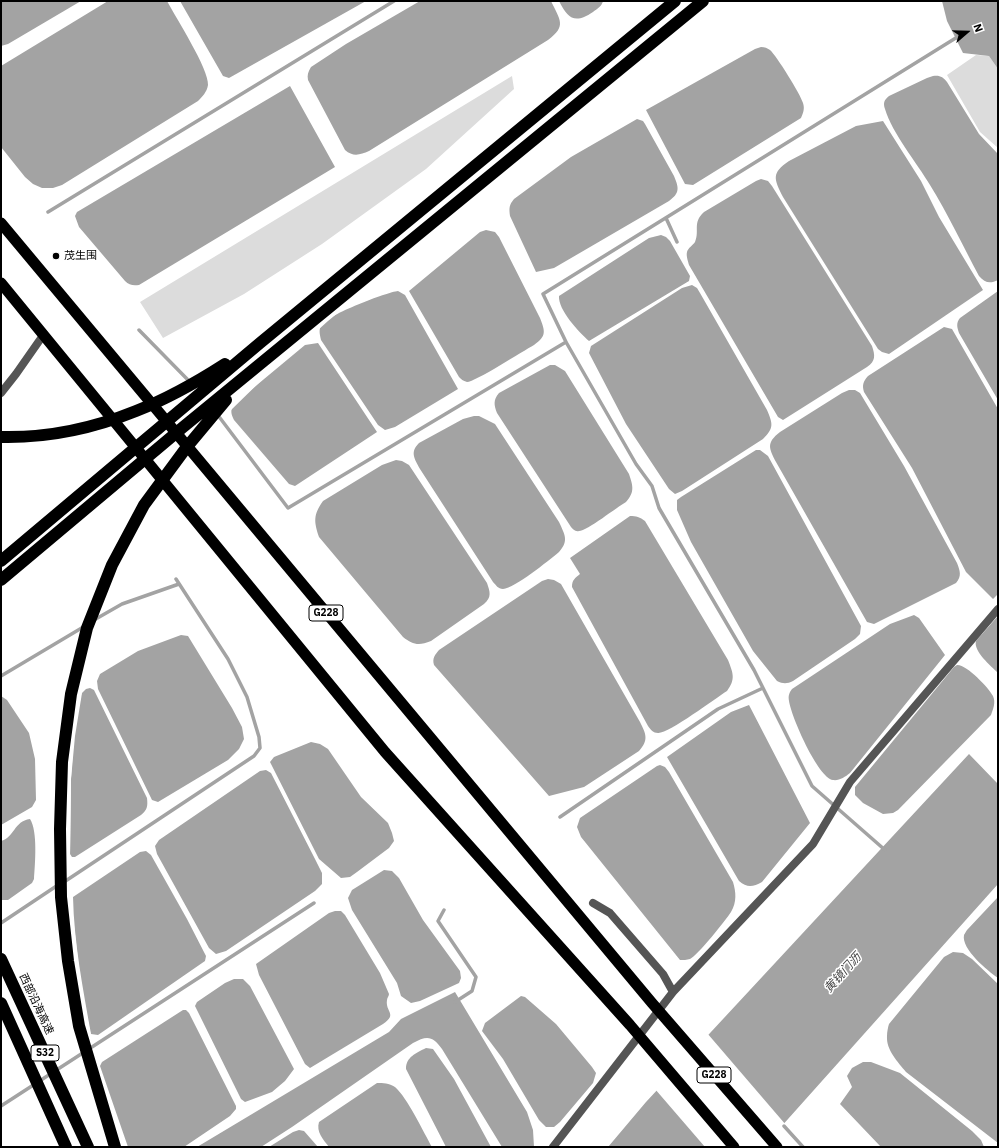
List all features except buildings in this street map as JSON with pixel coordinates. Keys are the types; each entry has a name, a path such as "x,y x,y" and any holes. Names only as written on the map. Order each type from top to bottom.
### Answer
{"highway":[{"path":"1,561 260,343 675,1"},
{"path":"1,580 703,1"},
{"name":"G228","path":"1,223 652,1003 777,1147"},
{"name":"G228","path":"1,283 385,752 630,1025 734,1147"},
{"path":"1,437 62,432 105,422 136,411 208,375 260,343"},
{"path":"115,1147 79,1026 68,961 61,897 60,829 62,762 70,694 87,628 112,565 144,505 191,442 221,406 257,368"},
{"name":"西部沿海高速","path":"1,959 88,1147"},
{"name":"S32","path":"1,1003 66,1147"}],"street":[{"path":"1,393 44,334"},
{"path":"553,1147 673,992 813,844 850,782 998,609"},
{"path":"593,903 610,913 663,974 673,992"}],"shaded area":[{"path":"976,55 989,56 998,69 998,148 980,132 947,75"},
{"path":"512,76 514,89 426,169 322,244 244,294 163,338 140,302"}],"water":[{"path":"1,1 81,1 8,44 1,46"},
{"path":"108,1 167,1 198,56 207,77 207,88 198,101 62,185 53,188 42,188 33,184 25,177 1,147 1,66"},
{"path":"180,1 366,1 229,78 223,76"},
{"path":"420,1 551,1 559,18 560,27 558,31 548,40 369,151 360,154 351,154 345,150 308,80 309,70 311,67 346,44"},
{"path":"559,1 603,1 593,12 587,16 577,19 569,16"},
{"path":"942,1 998,1 998,69 989,56 963,53 947,21"},
{"path":"761,47 765,47 773,53 798,92 804,105 804,111 801,118 693,185 685,184 646,110"},
{"path":"933,76 941,77 947,82 979,134 998,154 998,280 992,282 983,280 979,276 943,207 925,176 893,128 885,109 884,102 889,96"},
{"path":"290,86 335,167 139,285 131,285 127,282 79,227 75,216 77,212"},
{"path":"637,119 643,121 645,124 674,176 678,187 677,193 669,201 554,268 536,272 510,216 512,201 571,157"},
{"path":"883,121 921,181 939,217 983,290 889,354 878,349 783,197 776,181 779,169 789,161 856,126"},
{"path":"761,179 768,181 772,186 872,346 874,355 872,362 867,367 783,420 778,417 689,265 687,255 688,249 695,242 697,223 700,216 704,212"},
{"path":"486,230 495,232 499,237 540,318 544,333 541,339 534,345 489,372 467,382 463,381 459,377 409,291 480,232"},
{"path":"661,235 670,241 690,276 689,281 589,341 565,314 559,296 649,238"},
{"path":"692,285 697,288 700,293 767,410 771,422 771,429 763,439 675,494 669,489 626,424 589,353 591,346 682,288"},
{"path":"398,291 405,295 458,389 395,427 385,430 378,425 321,340 320,330 322,324 335,315 392,292"},
{"path":"998,291 998,400 959,333 957,325 960,318"},
{"path":"944,327 952,329 998,409 998,594 993,599 966,572 912,468 863,390 863,384 868,376"},
{"path":"318,343 377,432 295,486 289,484 234,420 231,410 234,404 305,345"},
{"path":"550,365 555,365 565,371 629,474 632,485 631,495 626,502 595,523 579,531 575,531 571,527 497,413 495,405 495,400 499,393"},
{"path":"849,390 855,390 860,393 904,466 957,563 960,573 956,583 874,624 867,622 770,449 772,439 780,432"},
{"path":"479,416 495,424 559,522 565,538 564,544 559,552 523,579 503,589 498,588 493,582 420,469 414,455 416,446 419,443 463,419"},
{"path":"756,450 760,450 768,456 861,626 860,634 855,639 793,681 787,683 777,681 753,651 691,542 677,510 677,500"},
{"path":"396,460 402,461 409,465 487,583 489,592 489,597 484,604 431,641 423,644 410,642 403,637 319,537 315,523 317,510 323,501 382,465"},
{"path":"630,516 638,517 645,521 728,660 733,676 732,683 727,691 681,722 663,732 658,733 653,732 648,726 572,587 574,579 580,574 570,558"},
{"path":"548,579 554,580 561,584 640,722 646,737 644,744 639,751 584,787 549,796 434,665 433,660 439,650 542,581"},
{"path":"914,615 919,618 945,655 850,773 840,779 835,780 827,777 813,758 800,732 789,701 790,692 792,689 890,624"},
{"path":"998,616 998,673 980,654 977,649 976,641"},
{"path":"181,635 188,636 232,708 242,727 244,739 239,749 228,760 158,802 152,800 98,689 97,681 100,674 138,651"},
{"path":"957,665 966,668 991,692 994,706 991,715 898,810 893,813 883,814 863,803 855,795 855,787"},
{"path":"90,688 94,690 147,798 147,806 146,810 141,815 75,857 72,857 70,854 71,779 75,736 82,693 86,689"},
{"path":"1,696 7,700 29,733 35,759 36,800 32,807 1,825"},
{"path":"749,705 810,823 762,882 750,886 739,881 667,757 731,712"},
{"path":"311,742 320,744 328,749 361,797 388,823 392,833 394,841 389,848 350,877 341,878 319,859 270,762 274,757"},
{"name":"黄镜门沥","path":"969,754 998,784 998,884 763,1147 608,1147 646,1102"},
{"path":"660,765 665,767 669,772 733,882 735,890 735,901 731,912 705,945 688,960 680,960 581,837 577,827 580,818"},
{"path":"266,770 271,773 322,873 322,884 315,891 226,951 216,954 209,948 157,854 155,846 159,840 260,771"},
{"path":"30,819 33,824 35,840 34,879 32,883 8,900 1,900 1,841 9,837 17,826 25,820"},
{"path":"146,851 151,855 187,919 206,956 205,961 98,1035 91,1034 77,949 73,897 140,852"},
{"path":"384,870 392,871 399,878 423,920 460,971 461,978 459,983 420,1001 411,1003 401,996 397,983 352,910 348,898 352,890"},
{"path":"998,897 998,978 982,965 971,953 964,941 964,935"},
{"path":"341,911 345,915 380,973 389,994 387,1004 390,1018 383,1024 310,1068 305,1064 259,975 256,964 329,913"},
{"path":"953,952 963,953 972,959 998,984 998,1143 906,1072 893,1056 888,1046 887,1033 889,1024 944,957"},
{"path":"234,979 243,979 250,986 294,1069 285,1081 272,1092 245,1102 241,1099 195,1006 197,1002 225,983"},
{"path":"455,992 527,1112 533,1130 534,1147 502,1147 442,1049 436,1041 426,1038 413,1043 261,1147 197,1147 389,1032 401,1019"},
{"path":"521,996 525,997 556,1024 596,1073 593,1083 554,1127 546,1127 539,1120 503,1059 482,1031 485,1023"},
{"path":"183,1010 186,1010 189,1013 236,1106 236,1109 230,1116 184,1147 128,1147 100,1066 102,1062"},
{"path":"426,1048 433,1049 454,1079 491,1147 446,1147 406,1069 406,1065 410,1058"},
{"path":"863,1062 871,1062 900,1073 972,1131 981,1140 984,1147 881,1147 840,1104 852,1087 847,1076 852,1068"},
{"path":"377,1083 390,1085 395,1087 400,1092 432,1147 329,1147 319,1132 319,1122"},
{"path":"299,1130 304,1131 318,1147 269,1147 293,1132"}],"pier":[{"path":"339,312 328,321 318,330 320,323"},
{"path":"271,370 229,412 229,407 233,403"},
{"path":"82,690 74,735 71,778 70,858 68,854 69,779 73,735 80,693"},
{"path":"72,895 81,986 91,1036 89,1034 80,986 72,917"},
{"path":"707,1033 786,1125 766,1147 705,1147 655,1089"},
{"path":"98,1064 103,1082 126,1147 100,1074"}],"waterway":[{"path":"48,212 394,1"},
{"path":"885,850 812,786 754,670 659,508 652,486 636,464 566,342 543,294 959,36"},
{"path":"666,218 677,242"},
{"path":"139,330 190,382"},
{"path":"217,414 288,508 566,342"},
{"path":"64,882 254,756 260,748 259,737 247,697 228,659 176,579"},
{"path":"94,620 122,604 179,584"},
{"path":"1,676 85,626"},
{"path":"560,817 718,709 763,688"},
{"path":"1,923 58,885"},
{"path":"1,1106 314,903"},
{"path":"444,910 438,921 476,977 472,991 455,1002"},
{"path":"784,1126 803,1147"}],"place":[{"name":"茂生围","path":"56,256"}]}
